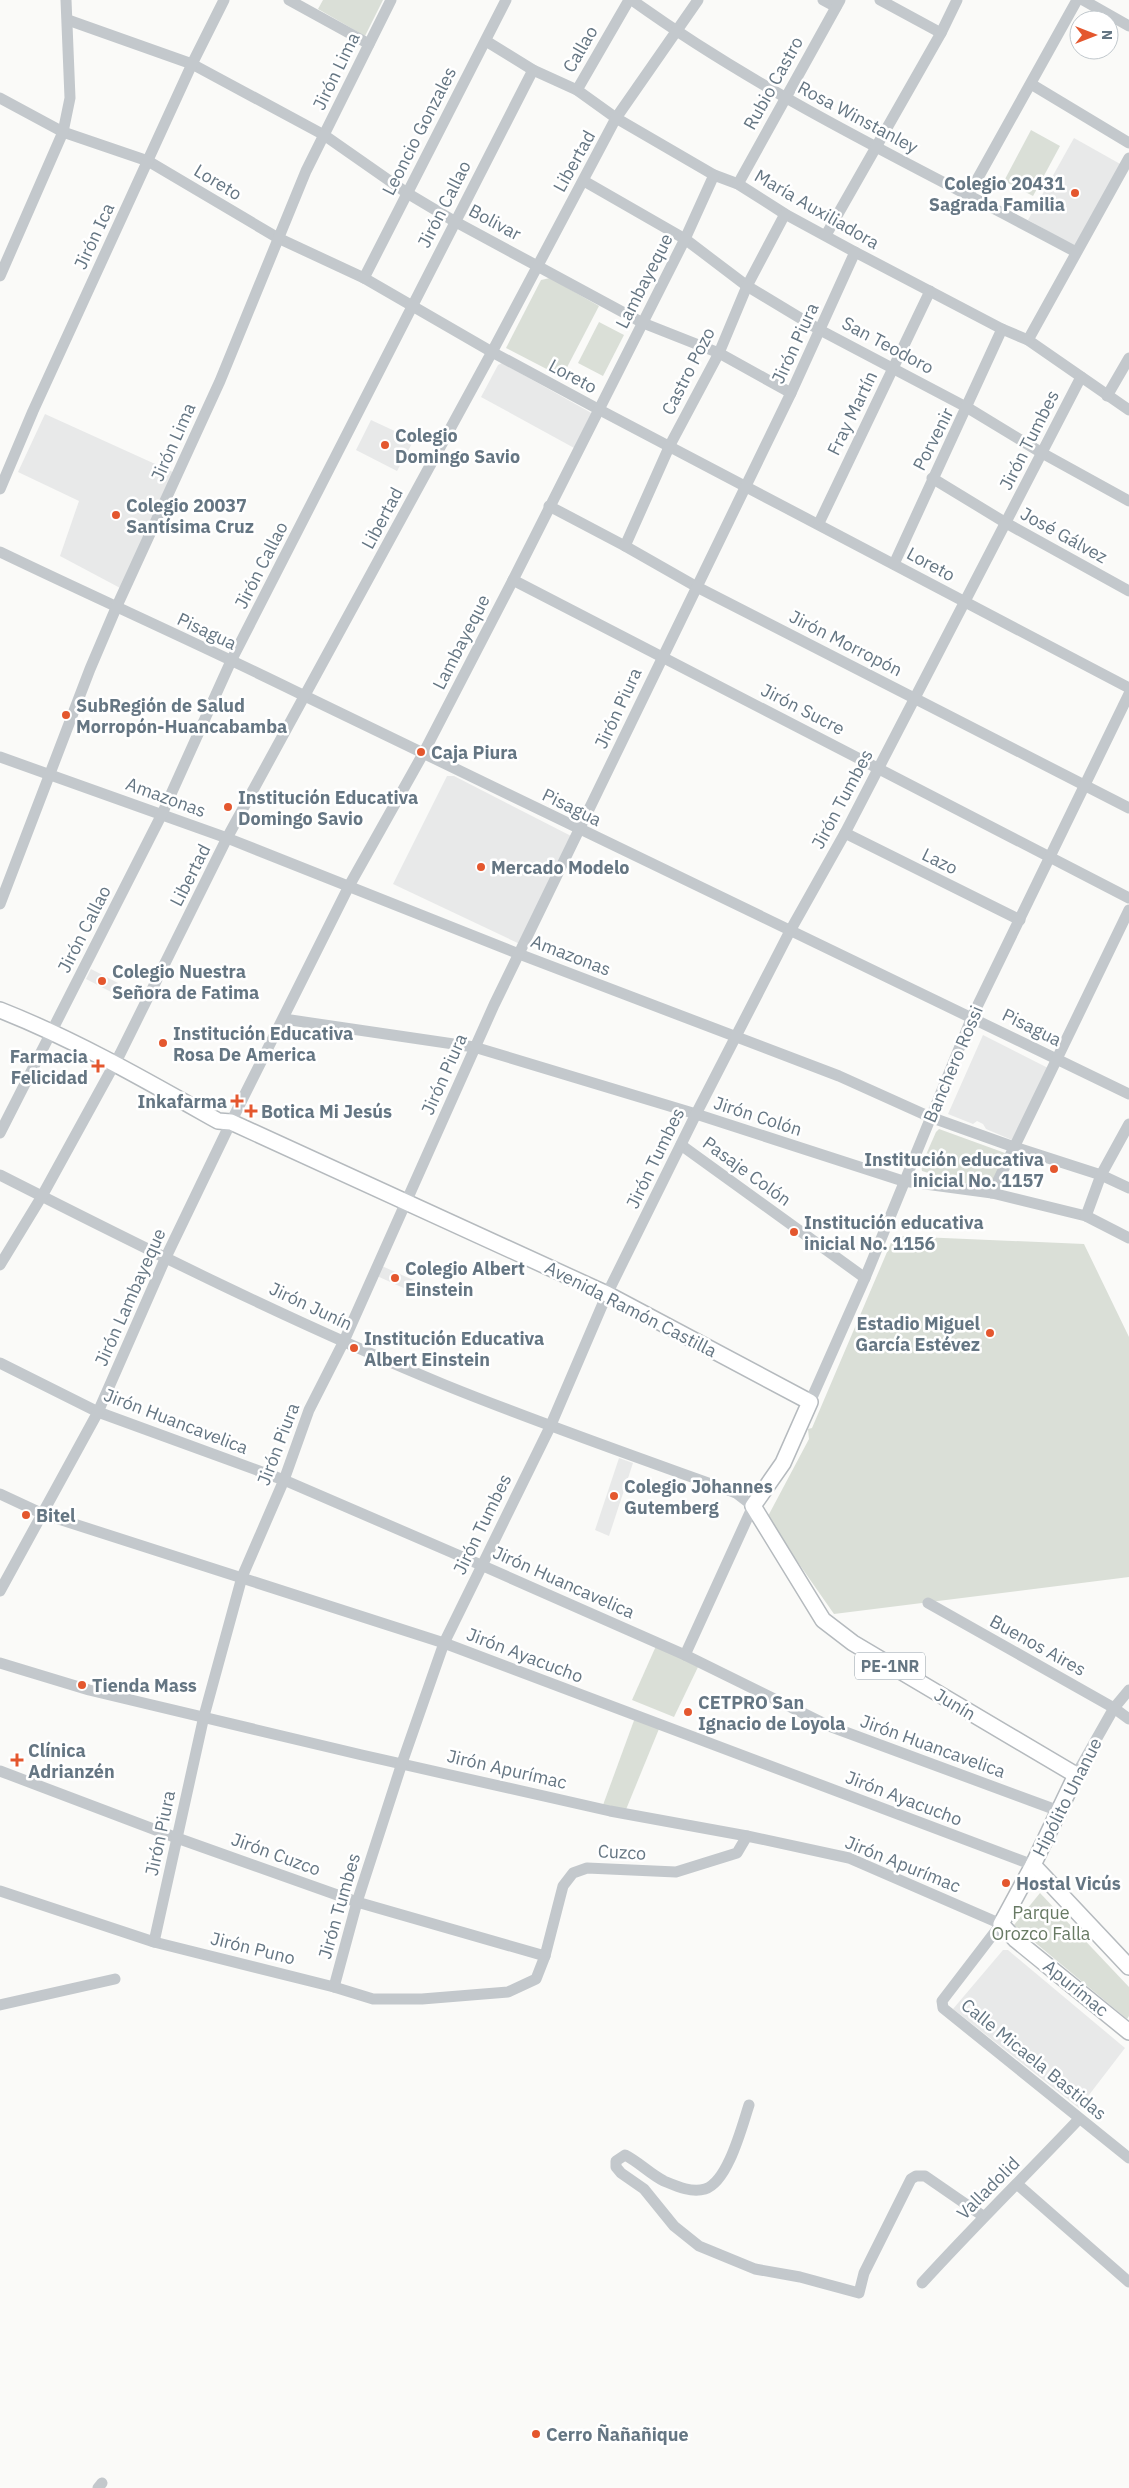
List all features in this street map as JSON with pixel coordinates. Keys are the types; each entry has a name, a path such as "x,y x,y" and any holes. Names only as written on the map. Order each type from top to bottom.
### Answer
{"main road":[{"name":"Avenida Ramón Castilla","path":"0,1000 224,1114 230,1122 607,1294 810,1402"},
{"name":"Avenida Ramón Castilla","path":"0,1010 55,1027"},
{"name":"Banchero Rossi","path":"753,1506 782,1463 810,1402"},
{"name":"Junín","path":"753,1506 823,1620 853,1644 1076,1775"},
{"name":"Hipólito Unanue","path":"1001,1924 1076,1775"},
{"path":"1032,1865 1129,1967"},
{"name":"Apurímac","path":"1001,1924 1016,1940 1127,2027"}],"street":[{"path":"0,276 63,132 70,98 66,0"},
{"name":"Jirón Ica","path":"0,489 33,411 192,64 224,0"},
{"name":"Jirón Lima","path":"0,904 51,776 90,669 116,608 220,381 306,171 391,0"},
{"name":"Leoncio Gonzales","path":"364,278 506,0"},
{"name":"Rosa Winstanley","path":"631,0 675,31 784,98 1076,252"},
{"name":"Callao","path":"577,90 631,0"},
{"name":"Libertad","path":"0,1265 42,1196 117,1058 227,838 492,352 616,118 698,0"},
{"path":"823,0 838,4"},
{"path":"880,0 941,33"},
{"path":"826,235 941,33 957,0"},
{"path":"969,194 1077,0"},
{"path":"1083,0 1129,26"},
{"path":"296,1 369,44"},
{"name":"Rubio Castro","path":"738,184 784,98 838,4"},
{"name":"Bolivar","path":"68,20 192,64 324,134 407,193 454,221 643,323 719,353 791,393"},
{"name":"María Auxiliadora","path":"486,41 533,70 577,90 616,118 714,175 738,184 785,214 855,252 1002,329 1028,340 1064,363 1107,396 1129,410"},
{"name":"Jirón Callao","path":"0,1133 162,814 231,661 414,306 454,221 533,70"},
{"path":"1031,84 1129,143"},
{"name":"Loreto","path":"0,98 63,132 148,161 278,238 364,278 492,352 598,409 819,523 1129,688"},
{"path":"1028,340 1129,158"},
{"name":"Lambayeque","path":"230,1122 284,1019 349,886 422,754 513,580 685,239 714,175"},
{"name":"San Teodoro","path":"584,181 685,239 747,286 820,330 968,408 1042,453 1129,501"},
{"name":"Castro Pozo","path":"626,546 670,445 719,353 747,286 785,214"},
{"name":"Jirón Piura","path":"154,1942 204,1716 242,1577 284,1480 309,1410 344,1341 474,1048 662,656 791,393 855,252"},
{"name":"Fray Martín","path":"819,523 930,291"},
{"name":"Porvenir","path":"894,564 932,478 968,408 1002,329"},
{"path":"1107,396 1129,358"},
{"name":"Jirón Tumbes","path":"334,1987 357,1902 402,1763 444,1643 550,1427 607,1294 696,1114 790,931 845,833 1081,377"},
{"name":"José Gálvez","path":"932,478 1006,524 1129,591"},
{"name":"Jirón Morropón","path":"549,506 626,546 697,587 916,697 1129,808"},
{"name":"Pisagua","path":"0,552 306,696 422,754 751,910 790,931 1129,1094"},
{"name":"Jirón Sucre","path":"513,580 1129,898"},
{"name":"Banchero Rossi","path":"810,1402 865,1278 903,1181 972,1017 1129,694"},
{"name":"Amazonas","path":"0,757 227,838 520,954 839,1076 930,1117 1101,1175 1129,1188"},
{"name":"Lazo","path":"845,833 1020,920"},
{"path":"992,1193 1129,910"},
{"name":"Jirón Colón","path":"284,1019 474,1048 696,1114 903,1181 992,1193 1086,1216 1129,1238"},
{"name":"Jirón Lambayeque","path":"0,1591 98,1412 166,1257 230,1122"},
{"path":"1086,1216 1101,1175 1129,1124"},
{"name":"Pasaje Colón","path":"681,1145 865,1278"},
{"name":"Jirón Junín","path":"0,1175 166,1257 344,1341 550,1427 736,1493 753,1506"},
{"name":"Jirón Huancavelica","path":"0,1363 98,1412 284,1480 481,1565 685,1655 829,1726 1059,1811"},
{"name":"Jirón Ayacucho","path":"0,1494 43,1514 444,1643 1032,1865"},
{"name":"Banchero Rossi","path":"685,1655 753,1506"},
{"name":"Buenos Aires","path":"928,1603 1114,1708 1129,1719"},
{"name":"Jirón Apurímac","path":"0,1663 89,1690 610,1811 747,1836 849,1858 1001,1924"},
{"name":"Hipólito Unanue","path":"1076,1775 1114,1708 1129,1690"},
{"name":"Jirón Cuzco","path":"0,1771 177,1838 357,1902 545,1956"},
{"name":"Cuzco","path":"545,1956 563,1886 573,1873 587,1868 676,1872 737,1852 747,1836"},
{"name":"Jirón Puno","path":"0,1890 154,1942 334,1987 372,1999 422,1999 508,1992 536,1978 545,1956"},
{"name":"Hipólito Unanue","path":"942,2004 942,2001 1001,1924"},
{"path":"0,2005 116,1980"},
{"name":"Calle Micaela Bastidas","path":"942,2004 1079,2119 1129,2158"},
{"path":"749,2105 728,2162 718,2181 704,2190 680,2188 661,2179 636,2160 625,2155 619,2157 616,2161 616,2167 621,2173 644,2189 674,2226 699,2246 755,2269 800,2277 859,2293 864,2273 911,2179 916,2176 925,2176 983,2216"},
{"name":"Valladolid","path":"922,2283 983,2216 1017,2184 1079,2119"},
{"path":"1017,2184 1128,2279"}],"shaded area":[{"name":"Colegio 20431 Sagrada Familia","path":"1074,138 1122,165 1076,247 1028,220"},
{"path":"502,363 595,415 576,449 481,397 498,365"},
{"name":"Colegio 20037 Santísima Cruz","path":"45,414 175,473 122,589 60,556 79,501 18,472"},
{"name":"Colegio Domingo Savio","path":"371,420 414,440 397,471 356,450"},
{"name":"Mercado Modelo","path":"447,776 454,776 575,838 522,945 393,884"},
{"name":"Colegio Nuestra Señora de Fatima","path":"91,969 118,983 113,993 86,979"},
{"path":"983,1035 1048,1068 1012,1140 986,1129 983,1124 977,1121 973,1124 948,1114"},
{"name":"Colegio Albert Einstein","path":"382,1266 413,1280 408,1290 377,1276"},
{"name":"Colegio Johannes Gutemberg","path":"619,1458 633,1463 609,1536 595,1530"},
{"path":"1003,1950 1008,1950 1125,2048 1079,2108 953,2009"}],"green space":[{"path":"323,0 383,0 365,36 318,9"},
{"path":"1031,130 1060,146 1033,196 1004,181"},
{"path":"550,278 599,306 562,377 506,348 541,280"},
{"path":"599,322 624,335 603,376 578,363"},
{"path":"939,1129 1005,1153 1006,1156 987,1191 922,1171 921,1166"},
{"path":"898,1236 1084,1244 1129,1337 1129,1577 834,1614 767,1518 809,1439 808,1429 812,1428 893,1238"},
{"path":"656,1646 698,1667 674,1717 632,1700"},
{"path":"636,1715 661,1724 625,1812 603,1805"},
{"name":"Parque Orozco Falla","path":"1040,1893 1129,1987 1129,2016 1127,2019 1014,1925"}],"place":[{"name":"Colegio 20431 Sagrada Familia","path":"1075,193"},
{"name":"Colegio Domingo Savio","path":"385,445"},
{"name":"Colegio 20037 Santísima Cruz","path":"116,515"},
{"name":"SubRegión de Salud Morropón-Huancabamba","path":"66,715"},
{"name":"Caja Piura","path":"421,752"},
{"name":"Institución Educativa Domingo Savio","path":"228,807"},
{"name":"Mercado Modelo","path":"481,867"},
{"name":"Colegio Nuestra Señora de Fatima","path":"102,981"},
{"name":"Institución Educativa Rosa De America","path":"163,1043"},
{"name":"Farmacia Felicidad","path":"98,1066"},
{"name":"Inkafarma","path":"237,1101"},
{"name":"Botica Mi Jesús","path":"251,1111"},
{"name":"Institución educativa inicial No. 1157","path":"1054,1169"},
{"name":"Institución educativa inicial No. 1156","path":"794,1232"},
{"name":"Colegio Albert Einstein","path":"395,1278"},
{"name":"Estadio Miguel García Estévez","path":"990,1333"},
{"name":"Institución Educativa Albert Einstein","path":"354,1348"},
{"name":"Colegio Johannes Gutemberg","path":"614,1496"},
{"name":"Bitel","path":"26,1515"},
{"name":"Tienda Mass","path":"82,1685"},
{"name":"CETPRO San Ignacio de Loyola","path":"688,1712"},
{"name":"Clínica Adrianzén","path":"17,1760"},
{"name":"Hostal Vicús","path":"1006,1883"},
{"name":"Cerro Ñañañique","path":"536,2434"}]}
